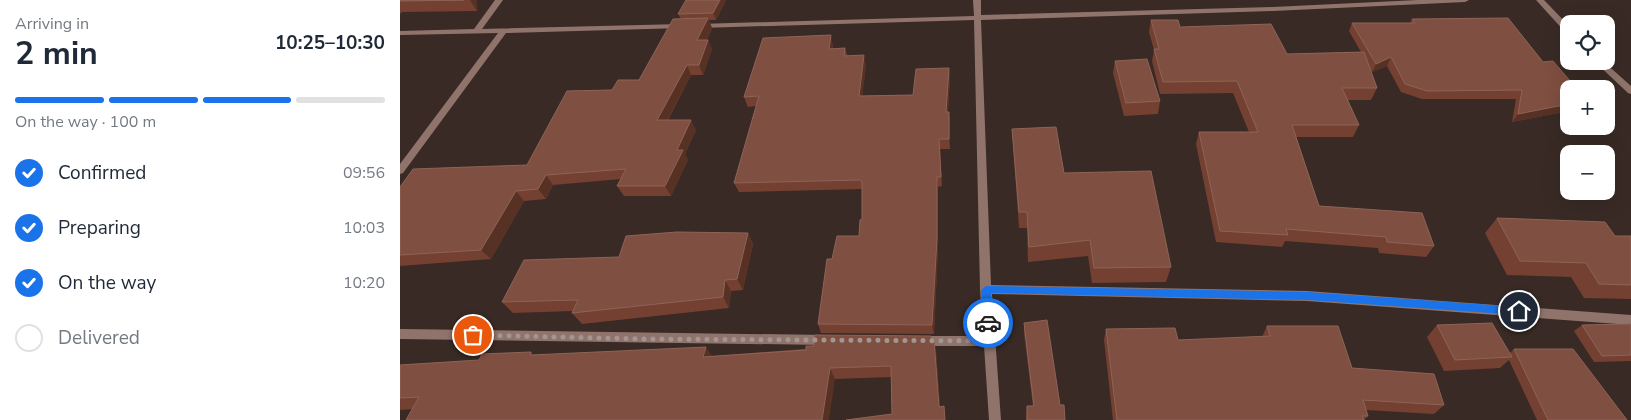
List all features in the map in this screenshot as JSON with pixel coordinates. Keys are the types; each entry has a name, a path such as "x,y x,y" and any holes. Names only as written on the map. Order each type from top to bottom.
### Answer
{"street":[{"path":"476,31 498,0"},
{"path":"977,0 986,290 995,420"},
{"path":"400,33 1263,10 1465,0"},
{"path":"1540,0 1560,21"},
{"path":"400,171 503,31"},
{"path":"1608,70 1631,91"},
{"path":"986,290 1308,296 1631,320"},
{"path":"400,334 842,340"},
{"path":"911,341 990,341"}],"building":[{"path":"400,0 464,0 400,1"},
{"path":"686,0 720,0 713,13 678,14"},
{"path":"708,18 697,40 708,40 699,65 687,65 657,120 691,120 677,150 683,150 665,186 617,186 626,169 546,175 538,189 516,191 481,250 400,255 400,187 413,169 527,165 567,91 612,90 618,80 639,80 673,19"},
{"path":"1508,18 1543,62 1553,61 1569,80 1560,80 1560,106 1518,114 1522,90 1427,91 1405,84 1391,57 1376,64 1352,23 1415,23 1412,19"},
{"path":"1151,20 1178,20 1180,27 1271,24 1287,54 1364,52 1377,88 1342,88 1359,125 1292,125 1319,206 1422,213 1434,246 1387,242 1386,237 1286,229 1288,235 1220,231 1199,132 1258,132 1237,81 1163,82 1154,49 1159,49"},
{"path":"831,35 829,49 845,48 844,56 864,55 859,96 913,95 916,69 949,68 946,112 949,112 949,139 939,139 941,177 937,177 937,239 932,325 818,324 827,259 832,259 837,236 859,236 860,220 862,219 862,182 860,180 734,183 759,96 744,97 763,38"},
{"path":"1147,59 1160,101 1126,103 1115,61"},
{"path":"1056,127 1064,173 1151,171 1171,267 1094,268 1090,240 1029,247 1027,212 1019,212 1012,129"},
{"path":"1497,218 1605,222 1615,236 1631,236 1631,285 1599,284 1586,263 1520,261"},
{"path":"677,232 748,233 737,279 725,280 723,297 572,313 578,300 502,302 524,260 619,257 626,236"},
{"path":"1047,320 1060,405 1064,405 1065,420 1027,420 1027,406 1034,406 1024,323"},
{"path":"1492,323 1512,357 1455,360 1437,325"},
{"path":"1631,324 1631,355 1602,356 1582,325"},
{"path":"1267,326 1338,326 1352,368 1434,374 1444,405 1363,400 1368,416 1362,416 1364,420 1117,420 1106,329 1175,328 1178,340 1270,336"},
{"path":"815,335 931,336 931,340 934,339 939,407 944,406 945,420 846,420 892,414 891,366 830,368 822,420 406,420 419,397 400,398 400,365 479,360 482,354 531,352 531,355 706,347 703,357 806,350 806,346 814,346"},
{"path":"1514,349 1573,349 1627,420 1548,420"}],"way so far":[{"path":"473,335 644,339 990,341 988,323"}],"route":[{"path":"988,323 986,290 1308,296 1519,311"}]}
